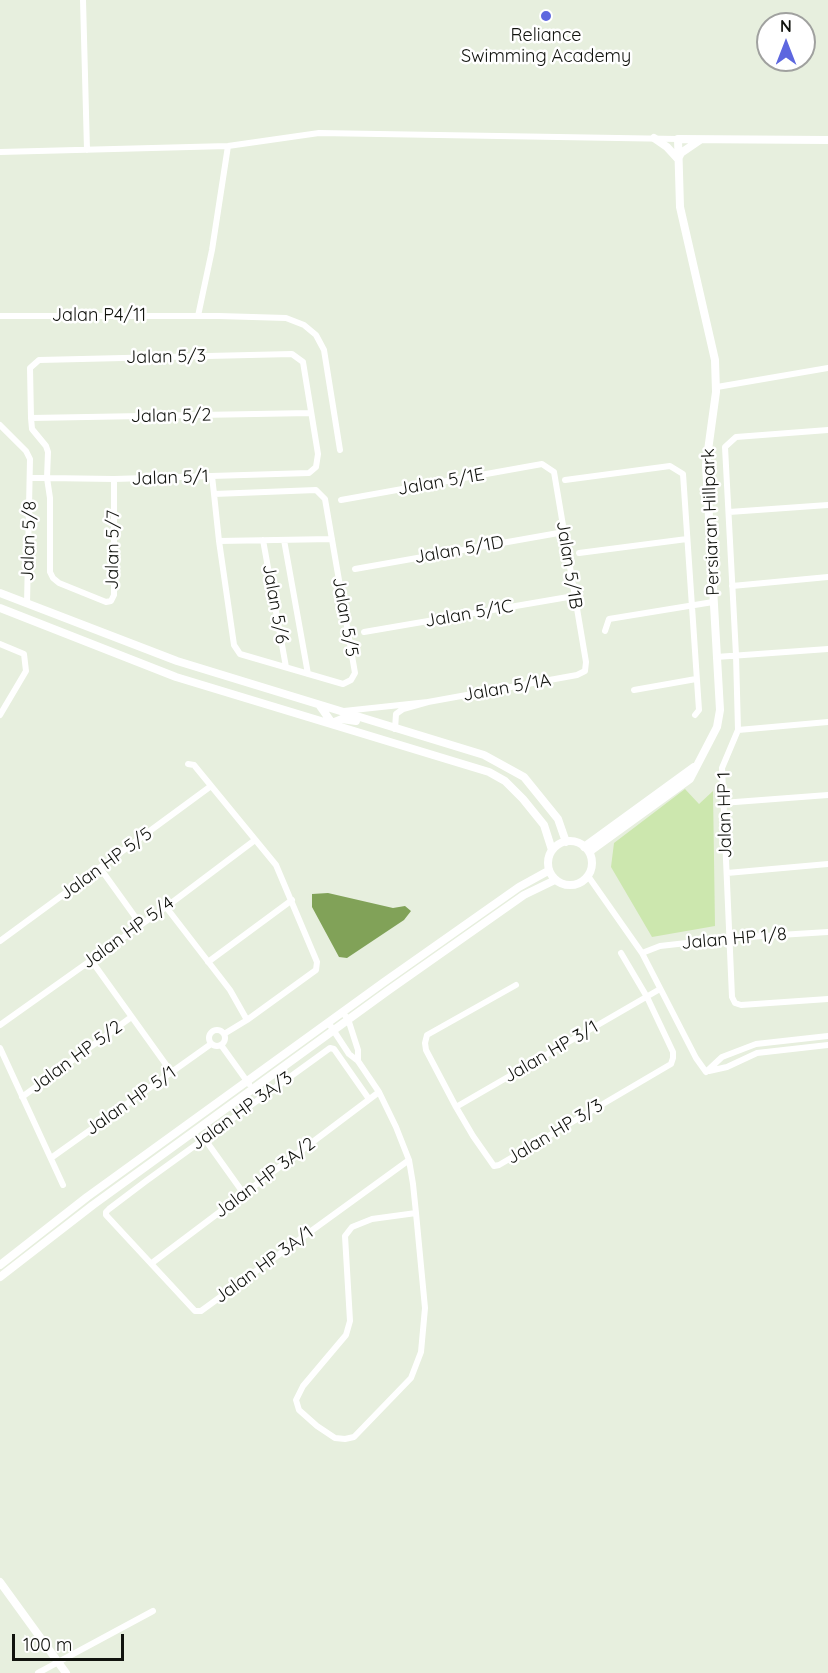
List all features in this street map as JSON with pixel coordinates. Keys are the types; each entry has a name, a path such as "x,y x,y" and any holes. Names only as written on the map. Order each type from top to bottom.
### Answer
{"street":[{"path":"83,0 87,150"},
{"path":"0,152 228,146 319,133 828,140"},
{"path":"654,138 668,147 678,159 681,153 701,139"},
{"name":"Persiaran Hillpark","path":"586,849 700,762 717,727 720,710 706,465 717,387 715,360 680,207 678,139"},
{"path":"198,315 212,250 228,146"},
{"name":"Jalan P4/11","path":"0,316 198,315 286,318 304,325 316,335 324,350 340,450"},
{"name":"Jalan 5/3","path":"59,583 50,572 48,452 32,429 31,418 30,368 39,360 292,354 303,362 318,454 316,467 309,473"},
{"path":"717,387 828,368"},
{"name":"Jalan 5/2","path":"31,418 311,413"},
{"name":"Jalan 5/8","path":"0,425 26,451 30,459 27,603"},
{"name":"Jalan HP 1","path":"828,430 736,437 725,447 738,730 722,768 732,997 735,1003 741,1005 828,999"},
{"name":"Jalan 5/1E","path":"341,500 542,464"},
{"name":"Jalan 5/1B","path":"542,464 554,472 586,662 585,671"},
{"path":"565,480 670,466 683,474 699,710 695,715"},
{"name":"Jalan 5/1","path":"31,478 114,479 309,473"},
{"name":"Jalan 5/5","path":"212,476 219,541 234,645 240,654 343,684 351,680 355,673 325,499 316,490 214,494"},
{"name":"Jalan 5/7","path":"59,583 106,602 111,601 114,596 114,479"},
{"path":"729,512 828,505"},
{"name":"Jalan 5/1D","path":"355,569 564,532"},
{"path":"219,541 332,539"},
{"path":"579,553 687,539"},
{"name":"Jalan 5/6","path":"263,540 286,668"},
{"path":"284,540 308,674"},
{"path":"732,586 828,577"},
{"path":"0,593 177,661 484,755 524,777 558,819 566,842"},
{"name":"Jalan 5/1C","path":"364,632 574,596"},
{"path":"605,631 609,619 713,602"},
{"path":"0,608 177,677 469,764 489,772 505,781 544,825 552,850 548,871 555,880 569,886 576,885 588,876 592,864 586,849 579,843 566,842 552,850"},
{"path":"0,644 24,654 26,671 1,712"},
{"path":"716,657 828,650"},
{"path":"177,661 177,677"},
{"name":"Jalan 5/1A","path":"428,702 578,675 585,671"},
{"path":"634,690 696,680"},
{"path":"337,711 428,702"},
{"path":"395,729 396,714 402,709 428,702"},
{"path":"320,706 332,723"},
{"path":"332,723 342,719 381,724"},
{"path":"738,730 828,722"},
{"path":"188,764 192,764 276,865 317,962 316,970 248,1020 224,1034"},
{"name":"Jalan HP 5/5","path":"0,941 211,786"},
{"path":"722,803 828,795"},
{"name":"Jalan HP 5/4","path":"0,1025 166,907 255,840"},
{"path":"727,873 828,864"},
{"path":"100,868 141,925"},
{"path":"0,1265 87,1197 328,1022 519,887 548,871"},
{"path":"588,876 642,953 696,1058 706,1072"},
{"path":"0,1277 93,1204 334,1029 524,895 555,880"},
{"path":"208,962 292,900"},
{"path":"166,907 230,990 248,1020"},
{"name":"Jalan HP 1/8","path":"642,953 660,946 731,938 828,932"},
{"path":"621,953 646,997"},
{"path":"91,960 171,1073"},
{"name":"Jalan HP 3/3","path":"516,985 427,1035 425,1043 426,1050 456,1107 494,1166 500,1165 671,1064 673,1052 646,997"},
{"name":"Jalan HP 3/1","path":"456,1107 660,989"},
{"path":"342,1012 348,1019 358,1050 358,1061"},
{"name":"Jalan HP 5/2","path":"22,1097 130,1018"},
{"path":"328,1022 349,1054 358,1061 379,1092 409,1160 416,1213 425,1308 421,1352 411,1377 354,1437 335,1438 299,1410 296,1400 303,1386 346,1335 350,1321 345,1236 352,1227 372,1219 416,1213"},
{"path":"219,1030 224,1034 225,1040 221,1045 211,1044 208,1039 211,1031 219,1030"},
{"path":"706,1072 722,1057 756,1044 826,1037"},
{"name":"Jalan HP 5/1","path":"51,1158 211,1044"},
{"path":"221,1045 252,1089"},
{"path":"706,1072 758,1053 828,1045"},
{"path":"0,1048 63,1185"},
{"name":"Jalan HP 3A/3","path":"106,1215 109,1209 204,1138 330,1048 334,1049 369,1099"},
{"name":"Jalan HP 3A/2","path":"152,1263 379,1092"},
{"path":"204,1138 244,1194"},
{"name":"Jalan HP 3A/1","path":"106,1215 195,1311 201,1311 409,1160"},
{"path":"0,1582 66,1673"},
{"path":"38,1673 153,1611"}],"shaded area":[{"path":"685,789 699,804 713,791 715,926 652,937 611,867 614,843"},
{"path":"328,893 393,908 405,906 411,911 404,920 347,958 339,957 312,907 312,894"}],"place":[{"name":"Reliance Swimming Academy","path":"546,16"}]}
